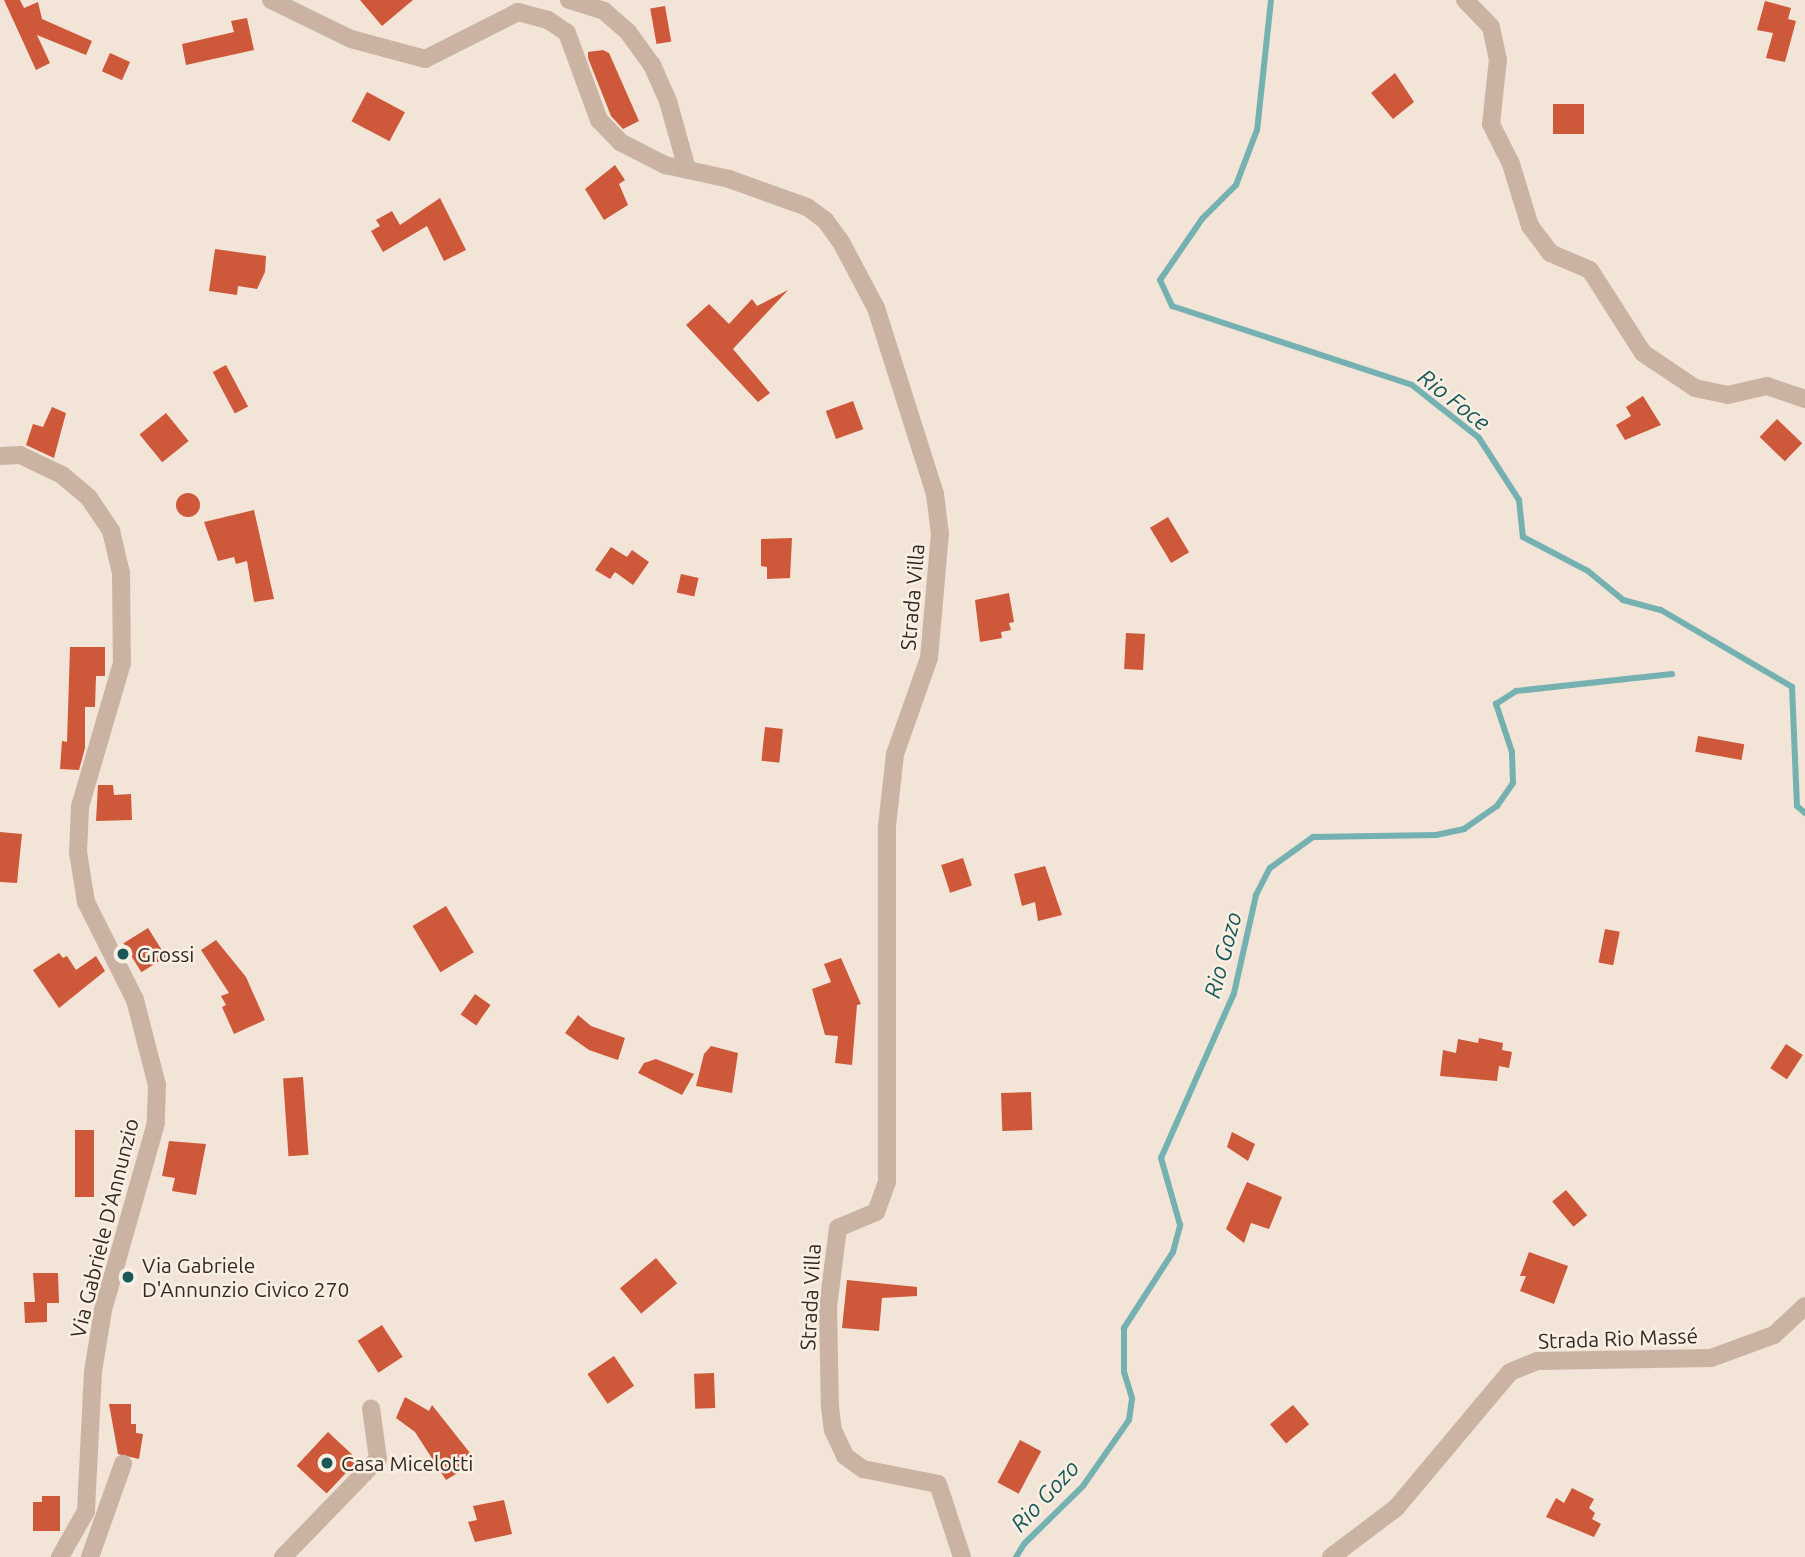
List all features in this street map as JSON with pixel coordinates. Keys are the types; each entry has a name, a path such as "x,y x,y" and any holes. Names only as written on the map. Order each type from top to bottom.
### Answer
{"street":[{"path":"271,0 351,39 395,54 425,59 518,12 534,0"},
{"path":"569,0 604,11 628,32 652,65 668,100 687,169"},
{"path":"1465,0 1491,27 1497,59 1491,124 1511,164 1530,226 1550,253 1590,270 1643,353 1695,388 1728,395 1767,386 1805,399"},
{"name":"Strada Villa","path":"518,12 548,20 567,33 599,120 620,142 646,158 807,207 825,220 876,308 935,494 940,533 929,659 895,754 887,827 887,1182 876,1212 838,1228 828,1307 830,1407 833,1430 845,1456 863,1468 938,1484 962,1557"},
{"name":"Via Gabriele D'Annunzio","path":"0,456 20,455 62,475 89,498 111,531 122,584 122,663 79,807 78,852 86,902 135,1000 158,1085 156,1124 99,1334 86,1511 63,1553 83,1557"},
{"name":"Strada Rio Massé","path":"1331,1557 1396,1508 1510,1372 1537,1361 1711,1358 1774,1335 1805,1306"},
{"path":"283,1557 378,1459 371,1408"},
{"path":"90,1557 123,1464"}],"building":[{"path":"4,0 20,0 24,8 38,2 42,19 92,41 86,55 37,35 50,63 36,70"},
{"path":"360,0 413,0 382,26"},
{"path":"1765,1 1791,8 1788,19 1796,21 1785,62 1766,58 1773,33 1757,30"},
{"path":"665,6 671,41 656,44 650,9"},
{"path":"247,18 254,50 186,65 182,44 234,32 231,21"},
{"path":"603,50 609,53 639,121 623,129 611,116 588,58 588,52"},
{"path":"110,53 130,62 122,80 102,71"},
{"path":"1395,73 1414,102 1393,119 1371,93"},
{"path":"367,92 405,112 389,141 352,121"},
{"path":"1553,104 1584,104 1584,134 1553,134"},
{"path":"615,165 625,180 619,184 628,205 604,220 585,189"},
{"path":"440,198 466,250 444,261 427,226 383,252 371,231 380,226 376,220 392,211 400,225"},
{"path":"215,249 266,256 265,272 257,289 238,286 237,295 209,291"},
{"path":"788,290 733,349 770,393 758,402 686,325 709,304 729,324 752,299 757,306"},
{"path":"226,365 248,406 235,414 213,372"},
{"path":"1643,396 1661,425 1625,440 1616,425 1631,416 1626,407"},
{"path":"853,401 863,429 836,439 826,411"},
{"path":"52,407 66,413 54,458 26,445 33,424 43,427"},
{"path":"166,413 189,441 162,462 140,434"},
{"path":"1777,419 1802,443 1785,461 1760,437"},
{"path":"188,493 199,500 200,505 193,516 188,517 177,510 176,505 183,494"},
{"path":"254,510 274,599 254,602 247,561 236,564 234,557 218,561 204,522"},
{"path":"1168,517 1189,552 1171,563 1150,528"},
{"path":"792,538 790,578 767,579 767,567 761,566 761,539"},
{"path":"611,547 627,557 632,550 649,562 633,585 615,572 610,579 595,570"},
{"path":"681,574 699,578 694,597 677,593"},
{"path":"1009,593 1014,622 1009,623 1011,630 1001,632 1002,638 980,642 975,600"},
{"path":"1126,633 1145,634 1143,670 1124,669"},
{"path":"70,647 105,647 105,676 96,676 95,707 85,707 85,748 79,770 60,769 62,741 67,742"},
{"path":"765,727 783,729 779,763 761,761"},
{"path":"1698,736 1744,744 1742,760 1695,752"},
{"path":"98,785 113,785 114,795 131,794 132,820 96,821"},
{"path":"0,832 22,834 17,883 0,882"},
{"path":"963,858 972,886 950,893 941,865"},
{"path":"1045,866 1062,915 1038,921 1035,902 1022,906 1014,874"},
{"path":"446,906 474,952 440,972 413,926"},
{"path":"148,928 166,957 141,972 123,943"},
{"path":"1605,929 1620,932 1613,965 1599,962"},
{"path":"216,940 246,977 265,1020 234,1034 222,1007 226,1005 221,996 229,993 201,950"},
{"path":"59,953 63,958 67,956 76,970 96,956 105,971 59,1008 33,970"},
{"path":"841,958 861,1004 857,1005 852,1065 835,1063 838,1036 825,1035 812,989 831,982 824,964"},
{"path":"475,994 491,1005 476,1025 461,1014"},
{"path":"578,1015 591,1026 625,1038 618,1060 589,1050 565,1033"},
{"path":"1479,1038 1503,1043 1502,1050 1512,1052 1509,1068 1499,1066 1497,1081 1440,1076 1443,1050 1456,1053 1458,1039 1478,1043"},
{"path":"1786,1044 1803,1055 1787,1079 1770,1068"},
{"path":"711,1046 738,1053 732,1093 696,1086 704,1054"},
{"path":"656,1059 694,1074 682,1095 638,1073 644,1063"},
{"path":"303,1077 308,1155 288,1156 283,1078"},
{"path":"1031,1092 1032,1130 1002,1131 1001,1093"},
{"path":"75,1130 94,1130 94,1197 75,1197"},
{"path":"1232,1132 1255,1144 1248,1161 1227,1147"},
{"path":"169,1141 206,1144 196,1195 172,1191 175,1178 162,1176"},
{"path":"1247,1182 1282,1197 1269,1229 1251,1223 1244,1243 1226,1229"},
{"path":"1566,1190 1587,1215 1573,1227 1552,1202"},
{"path":"1529,1252 1568,1266 1554,1304 1520,1291 1526,1276 1520,1276"},
{"path":"656,1258 677,1283 641,1313 620,1288"},
{"path":"33,1273 58,1273 59,1303 47,1303 47,1322 25,1323 24,1302 35,1302"},
{"path":"847,1280 917,1287 917,1296 882,1298 879,1331 842,1328"},
{"path":"382,1325 403,1357 378,1373 358,1341"},
{"path":"614,1356 634,1386 608,1404 587,1374"},
{"path":"714,1373 715,1408 695,1409 694,1374"},
{"path":"405,1397 429,1411 432,1405 470,1453 460,1461 466,1468 446,1480 415,1432 396,1418"},
{"path":"109,1404 131,1404 131,1424 136,1424 136,1433 143,1434 139,1459 118,1454"},
{"path":"1293,1405 1309,1424 1286,1443 1270,1424"},
{"name":"Casa Micelotti","path":"328,1432 358,1460 327,1494 297,1466"},
{"path":"1020,1440 1041,1451 1019,1494 997,1482"},
{"path":"1572,1488 1594,1499 1589,1508 1595,1513 1592,1519 1601,1524 1594,1537 1546,1517 1556,1498 1564,1503"},
{"path":"42,1496 60,1496 60,1531 33,1531 33,1502 42,1502"},
{"path":"504,1500 512,1534 475,1542 468,1522 477,1520 473,1506"}],"waterway":[{"name":"Rio Foce","path":"1271,0 1257,130 1236,185 1202,219 1160,280 1172,306 1412,385 1479,438 1519,500 1523,537 1588,571 1623,600 1661,610 1792,687 1797,806 1805,813"},
{"name":"Rio Gozo","path":"1016,1557 1024,1544 1083,1486 1129,1420 1132,1398 1124,1372 1124,1328 1173,1252 1180,1225 1161,1158 1234,993 1256,895 1270,868 1313,837 1436,835 1464,829 1497,806 1513,783 1512,752 1496,704 1516,691 1672,674"}],"place":[{"name":"Grossi","path":"123,954"},
{"name":"Via Gabriele D'Annunzio Civico 270","path":"128,1277"},
{"name":"Casa Micelotti","path":"327,1463"}]}
